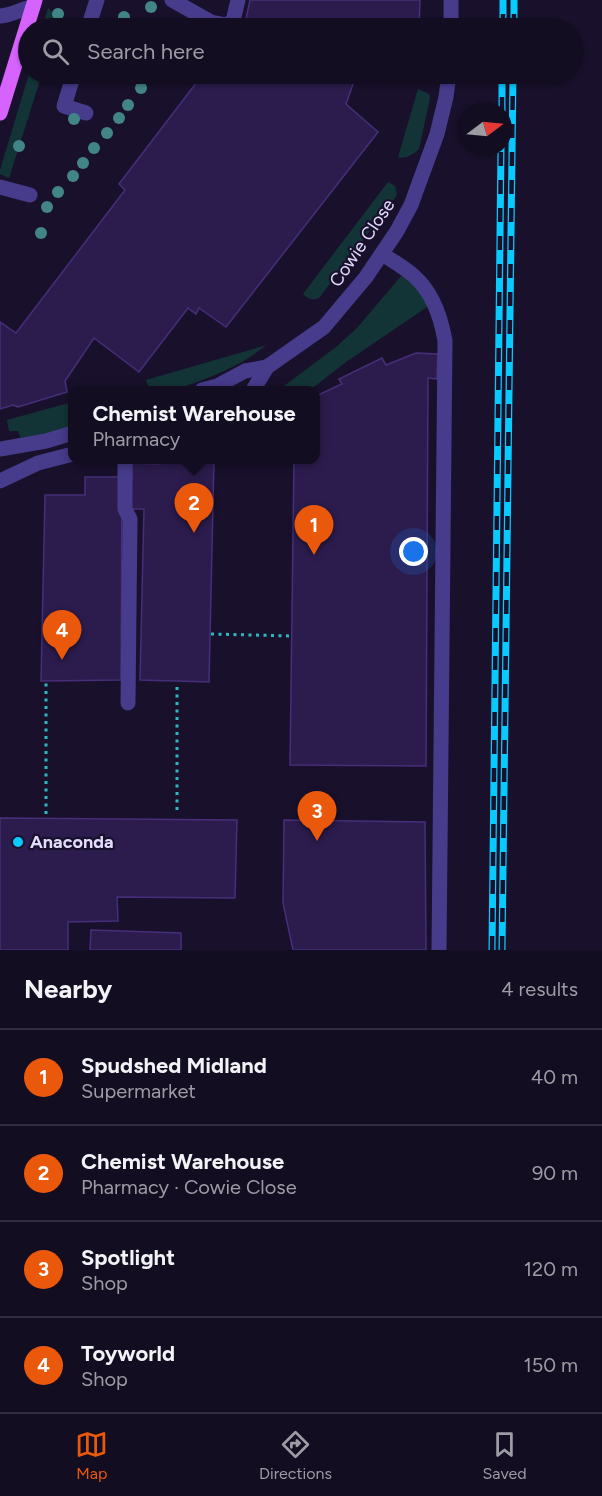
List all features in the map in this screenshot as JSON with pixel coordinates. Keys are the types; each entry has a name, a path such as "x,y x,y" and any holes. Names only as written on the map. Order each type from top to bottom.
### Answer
{"main road":[{"path":"0,113 18,55"}],"street":[{"path":"91,18 97,0"},
{"path":"172,0 205,18"},
{"path":"234,18 238,0"},
{"path":"451,0 451,18"},
{"path":"0,16 34,4"},
{"path":"71,84 64,106 86,113"},
{"name":"Cowie Close","path":"255,386 267,367 324,327 366,278 382,254 411,205 422,177 437,134 448,84"},
{"path":"0,187 30,195"},
{"path":"382,254 414,276 425,287 439,314 445,341 439,950"},
{"name":"Cowie Close","path":"217,386 244,371 267,367"},
{"path":"0,449 46,441 68,434"},
{"path":"0,481 38,463 68,455"},
{"path":"125,464 125,509 130,519 128,703"}],"path":[{"path":"211,634 292,636"},
{"path":"46,679 46,814"},
{"path":"177,687 177,810"}],"green space":[{"path":"48,8 59,18 45,18"},
{"path":"26,84 39,84 9,178 0,174"},
{"path":"418,89 429,94 430,98 419,149 409,156 398,157"},
{"path":"388,182 395,186 397,195 319,298 307,297 303,294"},
{"path":"402,275 410,277 430,305 346,362 315,386 284,386 336,347 357,328"},
{"path":"267,345 250,357 215,375 184,386 149,386 146,380"},
{"path":"68,403 68,428 65,430 21,438 18,431 9,431 7,420"}],"building":[{"path":"250,0 420,0 419,18 246,18"},
{"path":"195,84 353,84 346,104 378,132 226,327 199,308 196,314 188,308 139,372 94,338 65,381 67,392 18,407 13,405 0,409 0,322 16,333 125,190 119,184"},
{"path":"416,353 438,354 437,379 428,378 426,766 290,765 294,464 320,464 320,394 342,384 339,379 382,358 386,365"},
{"path":"132,464 214,464 209,682 140,680 144,509 131,509"},
{"path":"85,477 122,477 121,680 41,681 45,495 85,495"},
{"path":"0,818 237,820 235,898 117,897 118,921 68,922 68,950 0,950"},
{"path":"284,820 425,822 426,950 293,950 283,903"},
{"path":"91,930 181,933 181,950 90,950"}],"railway":[{"path":"503,0 503,18"},
{"path":"514,0 514,18"},
{"path":"502,84 502,102"},
{"path":"502,950 513,84"},
{"path":"492,950 501,156"}],"place":[{"name":"Chemist Warehouse","path":"194,533"},
{"name":"Spudshed Midland","path":"314,555"},
{"name":"Toyworld","path":"62,660"},
{"name":"Spotlight","path":"317,841"},
{"name":"Anaconda","path":"18,842"}]}
